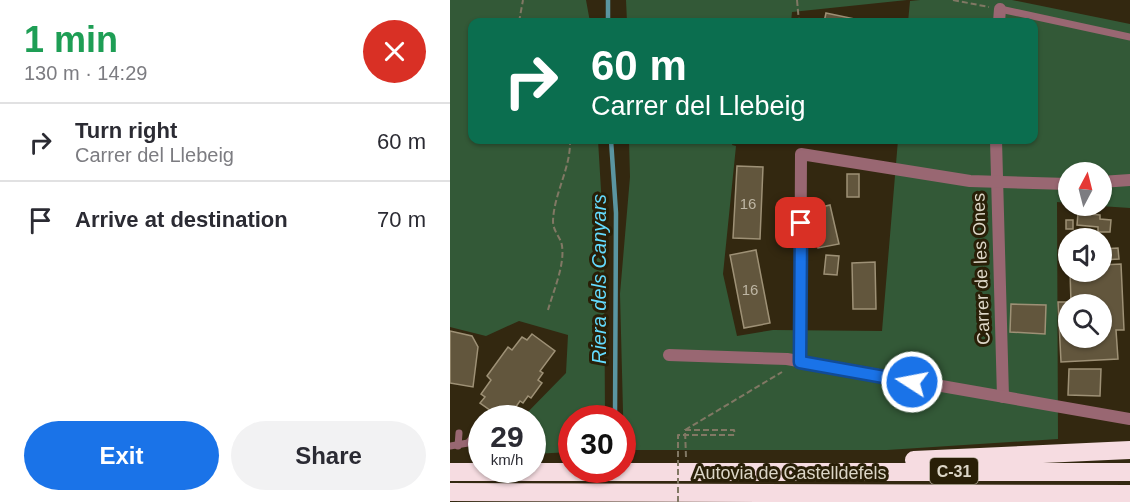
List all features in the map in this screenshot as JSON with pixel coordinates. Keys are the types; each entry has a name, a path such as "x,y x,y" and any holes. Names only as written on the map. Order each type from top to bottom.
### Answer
{"highway":[{"path":"778,471 1128,447"},
{"name":"Autovia de Castelldefels","path":"450,472 1130,472"},
{"name":"Autovia de Castelldefels","path":"450,492 580,494 678,499 1130,494"}],"street":[{"path":"999,18 1000,9"},
{"name":"Carrer de les Ones","path":"996,144 1003,397"},
{"path":"800,362 801,154 863,166 997,183 1058,184"},
{"path":"1112,181 1130,180"},
{"path":"669,356 800,362 1130,419"}],"lane":[{"path":"1000,9 1130,37"},
{"path":"454,446 459,433"}],"path":[{"path":"520,18 523,0"},
{"path":"797,0 799,18"},
{"path":"953,0 1000,9"},
{"path":"548,310 562,254 562,244 554,232 553,219 567,170 570,144"},
{"path":"685,430 800,362"},
{"path":"678,499 678,435 735,435 735,430 685,430"},
{"path":"685,430 686,471"}],"green space":[{"path":"450,0 586,0 589,18 468,18 468,144 598,144 604,240 605,405 558,405 558,453 546,453 546,405 535,405 566,373 568,335 519,321 486,336 450,327"},
{"path":"626,0 907,0 792,12 791,18 627,18"},
{"path":"1012,0 1130,24 1130,208 1112,207 1112,162 1058,162 1058,439 887,450 636,450 636,405 623,405 620,294 630,177 629,144 732,144 736,146 723,274 737,336 773,330 882,331 898,144 1038,144 1038,18 908,18 910,1"}],"building":[{"path":"826,13 850,18 825,18"},
{"path":"737,166 763,167 760,239 733,238"},
{"path":"847,174 859,174 859,197 847,197"},
{"path":"830,205 839,244 818,248 809,210"},
{"path":"1078,216 1100,216 1100,219 1111,220 1110,228 1077,225"},
{"path":"1066,220 1073,220 1073,228 1066,228"},
{"path":"1112,248 1118,248 1119,259 1112,259"},
{"path":"756,250 770,323 744,328 730,255"},
{"path":"826,255 839,256 837,275 824,274"},
{"path":"875,262 876,309 853,309 852,263"},
{"path":"1112,264 1121,264 1124,330 1116,330 1118,359 1061,362 1060,348 1112,348 1112,294 1071,294 1070,282 1112,282"},
{"path":"1011,304 1046,305 1045,334 1010,332"},
{"path":"450,331 472,336 478,347 473,387 450,383"},
{"path":"532,334 555,351 540,371 543,373 538,380 542,383 531,398 528,396 523,403 520,401 517,405 483,405 480,403 485,397 481,394 491,380 487,376 508,347 512,350 522,337 527,340"},
{"path":"1069,369 1101,369 1100,396 1068,395"}],"waterway":[{"name":"Riera dels Canyars","path":"608,0 608,18"},
{"name":"Riera dels Canyars","path":"611,144 616,213 615,405"}],"route":[{"path":"801,223 800,362 912,382"}]}
